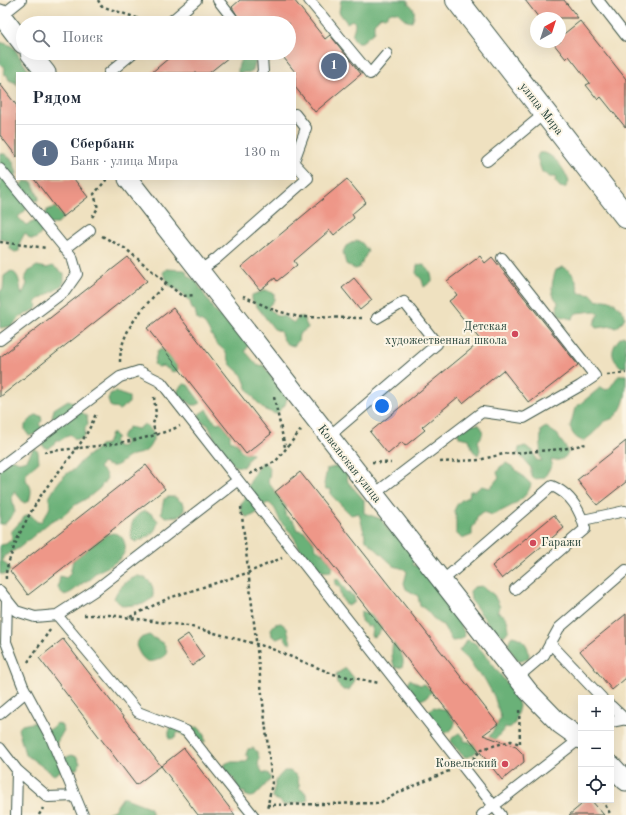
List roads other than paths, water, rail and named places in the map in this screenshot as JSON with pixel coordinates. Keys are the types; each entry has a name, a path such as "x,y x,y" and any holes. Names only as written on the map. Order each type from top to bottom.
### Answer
{"main road":[{"name":"улица Мира","path":"457,0 626,217"}],"street":[{"path":"0,15 16,35"},
{"path":"36,60 45,72"},
{"name":"Ковельская улица","path":"129,180 328,437 518,677 560,724 578,736"},
{"path":"613,767 626,780"}],"lane":[{"path":"0,15 21,0"},
{"path":"177,16 196,0"},
{"path":"218,0 231,16"},
{"path":"309,0 370,74 387,54"},
{"path":"598,0 626,36"},
{"path":"110,72 125,60"},
{"path":"262,60 263,72"},
{"path":"487,160 545,113"},
{"path":"296,115 306,128 296,155"},
{"path":"199,271 216,259 308,178 296,165"},
{"path":"0,169 72,257 77,274 66,291 0,340"},
{"path":"65,249 90,230"},
{"path":"374,495 482,412 524,418 595,376 502,258"},
{"path":"328,437 437,344 404,302 377,318"},
{"path":"0,467 120,376 139,371 161,382 501,815"},
{"path":"0,591 16,610 35,617 57,615 94,591 238,480"},
{"path":"442,581 552,486 564,491 581,514 585,529 515,589"},
{"path":"583,520 608,513 626,512"},
{"path":"518,677 544,655 558,628 626,570"},
{"path":"7,599 6,642 25,689 51,738 83,815"},
{"path":"57,615 138,712 186,731 253,815"},
{"path":"550,643 599,695"},
{"path":"1,711 25,689"},
{"path":"614,709 626,720"},
{"path":"614,722 626,720"},
{"path":"482,815 578,740"},
{"path":"0,748 17,770 48,797 75,796"},
{"path":"16,815 17,770"}],"place":[{"name":"Сбербанк","path":"334,66"},
{"name":"Детская художественная школа","path":"515,334"},
{"name":"Гаражи","path":"533,543"},
{"name":"Ковельский","path":"505,764"}]}
